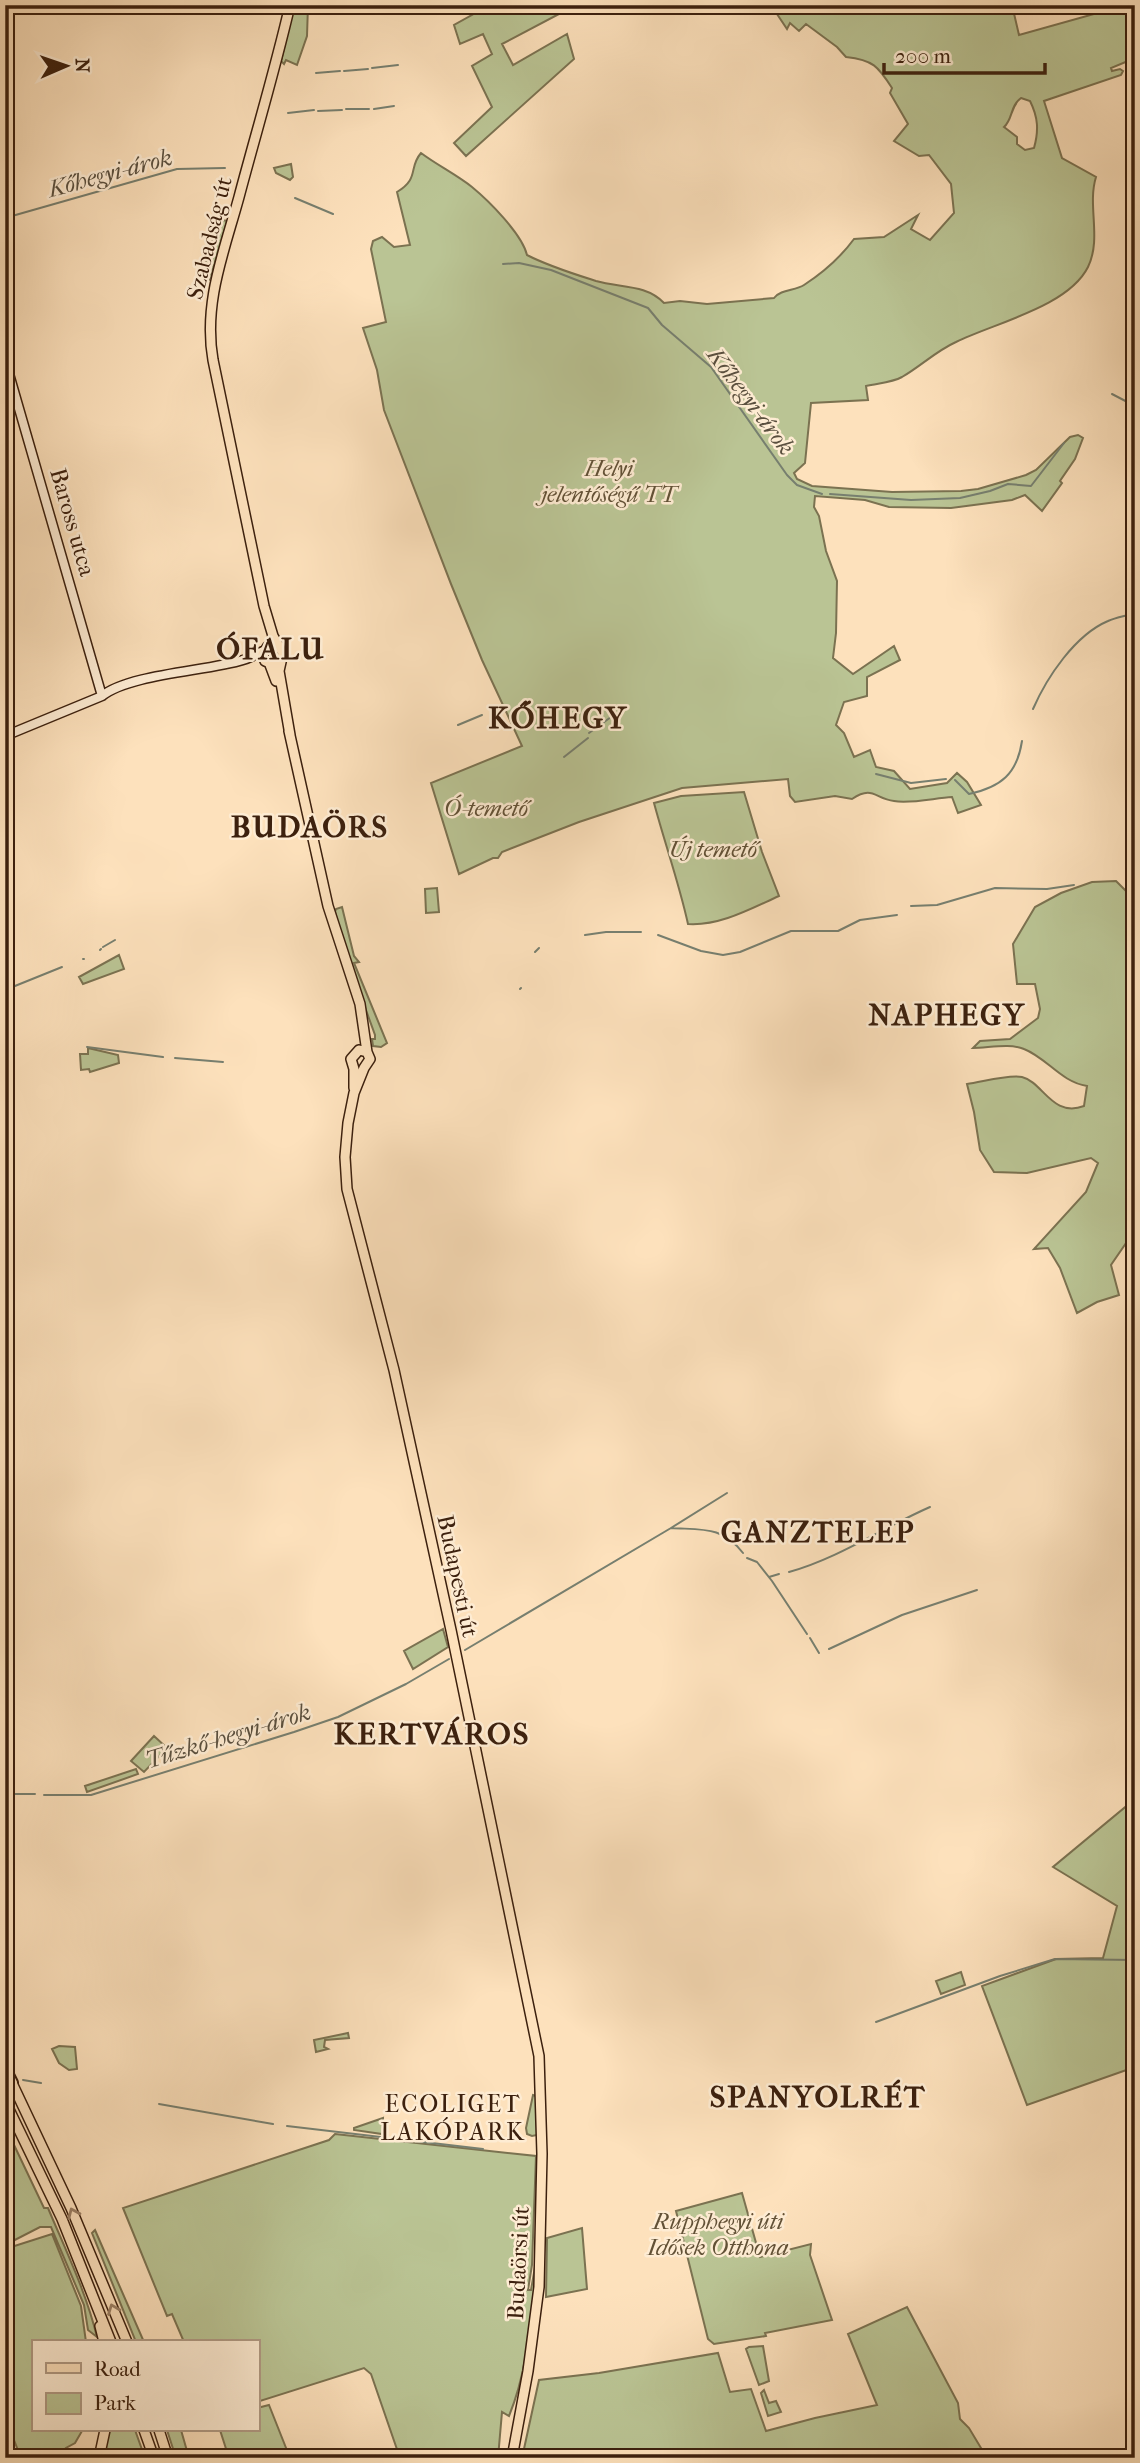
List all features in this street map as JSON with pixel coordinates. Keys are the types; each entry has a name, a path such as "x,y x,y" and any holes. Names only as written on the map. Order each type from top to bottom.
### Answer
{"highway":[{"path":"5,2069 12,2083"}],"main road":[{"name":"Szabadság út","path":"290,5 274,75 217,272 209,319 213,360 264,606 272,636 283,653 279,671 290,735"},
{"name":"Szabadság út","path":"264,606 266,656 274,673 290,735 328,906 360,1003 364,1027 363,1051"},
{"path":"278,646 266,656 277,664 281,661"},
{"path":"363,1051 370,1061 359,1069 351,1063 351,1057 363,1051"},
{"name":"Budapesti út","path":"359,1069 346,1134 345,1157 350,1207 397,1383 528,2000 540,2068"},
{"name":"Budaörsi út","path":"512,2458 528,2371 539,2287 542,2154 540,2068"},
{"path":"12,2083 81,2231 126,2340"},
{"path":"5,2101 81,2264 110,2340"},
{"path":"81,2264 84,2285 103,2340"},
{"path":"99,2458 105,2432"},
{"path":"145,2432 154,2458"},
{"path":"160,2432 168,2458"}],"street":[{"name":"Baross utca","path":"5,360 102,696"},
{"path":"5,736 102,696 107,691 146,679 266,656"}],"green space":[{"path":"294,5 308,5 307,36 297,65 286,60 284,64 281,61"},
{"path":"490,5 576,5 502,44 513,65 567,34 574,59 466,156 454,143 492,107 472,66 492,54 483,34 460,44 454,25"},
{"name":"Helyi jelentőségű TT","path":"771,5 1012,5 1019,35 1126,5 1131,42 1128,61 1111,68 1112,71 1123,71 1121,75 1044,101 1062,158 1096,177 1093,199 1094,245 1088,267 1078,281 1047,303 949,346 902,377 866,386 868,400 811,403 805,463 794,473 797,479 812,486 892,492 978,489 1026,475 1036,470 1070,437 1078,435 1083,438 1075,459 1060,481 1062,483 1042,511 1025,495 1012,500 951,508 889,507 865,500 815,496 814,507 819,516 826,551 837,581 833,658 853,674 894,646 900,660 867,677 867,696 844,702 836,725 844,733 854,757 870,750 876,767 894,771 910,789 947,783 957,773 967,782 981,805 958,813 952,797 900,802 870,793 852,799 835,796 795,802 790,796 788,779 682,788 579,822 502,852 498,858 459,874 431,783 522,746 482,660 384,410 377,370 363,328 386,322 371,249 373,241 382,237 394,247 410,245 397,192 409,182 421,153 466,183 487,201 519,237 527,255 596,281 641,290 664,303 680,301 707,304 774,298 780,293 800,287 818,275 854,239 884,237 918,215 911,229 930,240 954,213 951,184 929,155 919,156 894,141 908,124 890,93 892,88 887,80 874,65 846,57 806,24 799,31 790,23 787,29","holes":["1021,98 1030,101 1035,113 1037,135 1034,148 1025,150 1017,144 1017,137 1004,127 1017,101"]},
{"path":"291,164 293,177 290,180 276,173 274,168"},
{"path":"219,219 227,221 211,276 209,280 199,283"},
{"name":"Új temető","path":"744,792 779,896 723,919 688,924 654,803 681,796"},
{"path":"1116,881 1134,899 1135,906 1135,1230 1111,1265 1119,1295 1097,1302 1077,1313 1060,1268 1048,1248 1034,1249 1086,1192 1098,1163 1091,1158 1027,1173 994,1172 980,1150 967,1084 1017,1076 1029,1080 1064,1107 1084,1106 1087,1086 1069,1080 1032,1053 1012,1046 973,1048 980,1041 1010,1039 1038,1018 1040,1009 1035,984 1017,984 1013,944 1035,907 1061,893 1092,882"},
{"path":"437,888 439,912 426,913 425,889"},
{"path":"342,907 354,956 359,962 354,963 387,1043 381,1047 373,1046 372,1039 375,1039 375,1035 346,955 335,912"},
{"path":"119,955 124,969 83,984 79,977"},
{"path":"88,1048 118,1055 119,1063 90,1072 89,1069 81,1070 80,1054 88,1054"},
{"path":"443,1629 448,1647 413,1669 404,1651"},
{"path":"154,1736 167,1748 144,1772 131,1761"},
{"path":"136,1769 138,1774 87,1792 85,1786"},
{"path":"1135,1799 1135,2067 1027,2105 982,1986 1056,1959 1103,1958 1117,1906 1053,1867"},
{"path":"961,1972 965,1985 941,1994 936,1981"},
{"path":"348,2033 349,2038 325,2040 324,2047 328,2049 316,2052 314,2040"},
{"path":"59,2046 75,2047 77,2069 69,2070 59,2063 52,2049"},
{"path":"533,2095 536,2096 537,2135 532,2136 527,2134 526,2128"},
{"path":"383,2118 382,2134 354,2130 354,2128"},
{"path":"5,2126 44,2208 48,2208 81,2288 97,2337 88,2330 84,2305 51,2227 40,2227 5,2245"},
{"path":"335,2134 536,2156 532,2265 528,2290 531,2290 535,2267 537,2269 531,2325 521,2381 509,2416 502,2412 498,2458 400,2458 371,2374 364,2368 259,2401 259,2340 183,2340 172,2314 167,2316 123,2208 329,2140"},
{"name":"Rupphegyi úti Idősek Otthona","path":"742,2193 760,2257 811,2244 810,2255 832,2320 765,2333 766,2336 714,2344 708,2339 676,2211"},
{"path":"582,2228 587,2289 546,2297 547,2238"},
{"path":"95,2230 143,2340 135,2340 92,2233"},
{"path":"52,2234 81,2306 86,2340 32,2340 32,2432 81,2432 75,2443 66,2448 70,2458 21,2458 5,2417 5,2249"},
{"path":"907,2307 958,2403 960,2419 969,2428 987,2458 522,2458 539,2380 718,2353 730,2392 751,2389 766,2431 877,2405 848,2334"},
{"path":"763,2346 769,2381 759,2385 746,2349"},
{"path":"764,2390 769,2403 776,2401 781,2412 768,2416 761,2393"},
{"path":"269,2405 290,2458 229,2458 221,2432 259,2432 259,2408"},
{"path":"109,2432 136,2432 145,2458 103,2458"},
{"path":"168,2432 182,2432 189,2458 176,2458"}],"waterway":[{"path":"372,68 398,65"},
{"path":"344,71 368,69"},
{"path":"316,73 340,71"},
{"path":"374,109 394,106"},
{"path":"346,109 369,109"},
{"path":"288,113 314,110"},
{"path":"318,111 342,110"},
{"name":"Kőhegyi-árok","path":"5,218 177,169 225,168"},
{"name":"Kőhegyi-árok","path":"295,198 333,214"},
{"name":"Kőhegyi-árok","path":"503,264 519,263 551,270 648,308 662,325 711,367 787,475 797,485 822,494"},
{"path":"1112,394 1135,406"},
{"name":"Kőhegyi-árok","path":"830,494 911,500 960,498 1008,484 1031,486 1064,443"},
{"path":"1033,709 1063,658 1084,636 1114,618 1135,613"},
{"path":"458,725 482,715"},
{"path":"589,733 611,717"},
{"path":"564,757 588,738"},
{"path":"955,780 969,794 999,783 1016,762 1022,741"},
{"path":"876,774 911,783 946,779"},
{"path":"911,906 937,905 995,888 1047,889 1074,885"},
{"path":"658,935 701,951 723,955 740,952 791,931 838,931 860,920 897,915"},
{"path":"585,935 641,932"},
{"path":"103,947 115,940"},
{"path":"535,952 539,948"},
{"path":"5,990 62,967"},
{"path":"87,1047 163,1057"},
{"path":"175,1058 223,1062"},
{"path":"671,1528 727,1493"},
{"path":"789,1572 843,1551 930,1507"},
{"name":"Tűzkő-hegyi-árok","path":"465,1650 671,1528 711,1531 727,1538 743,1553"},
{"path":"747,1558 757,1562 807,1634"},
{"path":"769,1577 779,1574"},
{"name":"Tűzkő-hegyi-árok","path":"829,1649 902,1615 977,1590"},
{"path":"810,1638 819,1653"},
{"name":"Tűzkő-hegyi-árok","path":"44,1795 91,1795 294,1732 338,1717 406,1684 449,1659"},
{"name":"Tűzkő-hegyi-árok","path":"5,1794 35,1794"},
{"path":"876,2022 1000,1976 1055,1959 1135,1960"},
{"path":"23,2080 41,2083"},
{"path":"159,2104 273,2124"},
{"path":"287,2126 483,2149"}],"district":[{"name":"ÓFALU","path":"271,649"},
{"name":"KŐHEGY","path":"558,718"},
{"name":"BUDAÖRS","path":"310,827"},
{"name":"NAPHEGY","path":"947,1015"},
{"name":"GANZTELEP","path":"818,1532"},
{"name":"KERTVÁROS","path":"432,1734"},
{"name":"SPANYOLRÉT","path":"818,2097"},
{"name":"ECOLIGET LAKÓPARK","path":"453,2118"}],"park label":[{"name":"Ó-temető","path":"486,808"}]}
